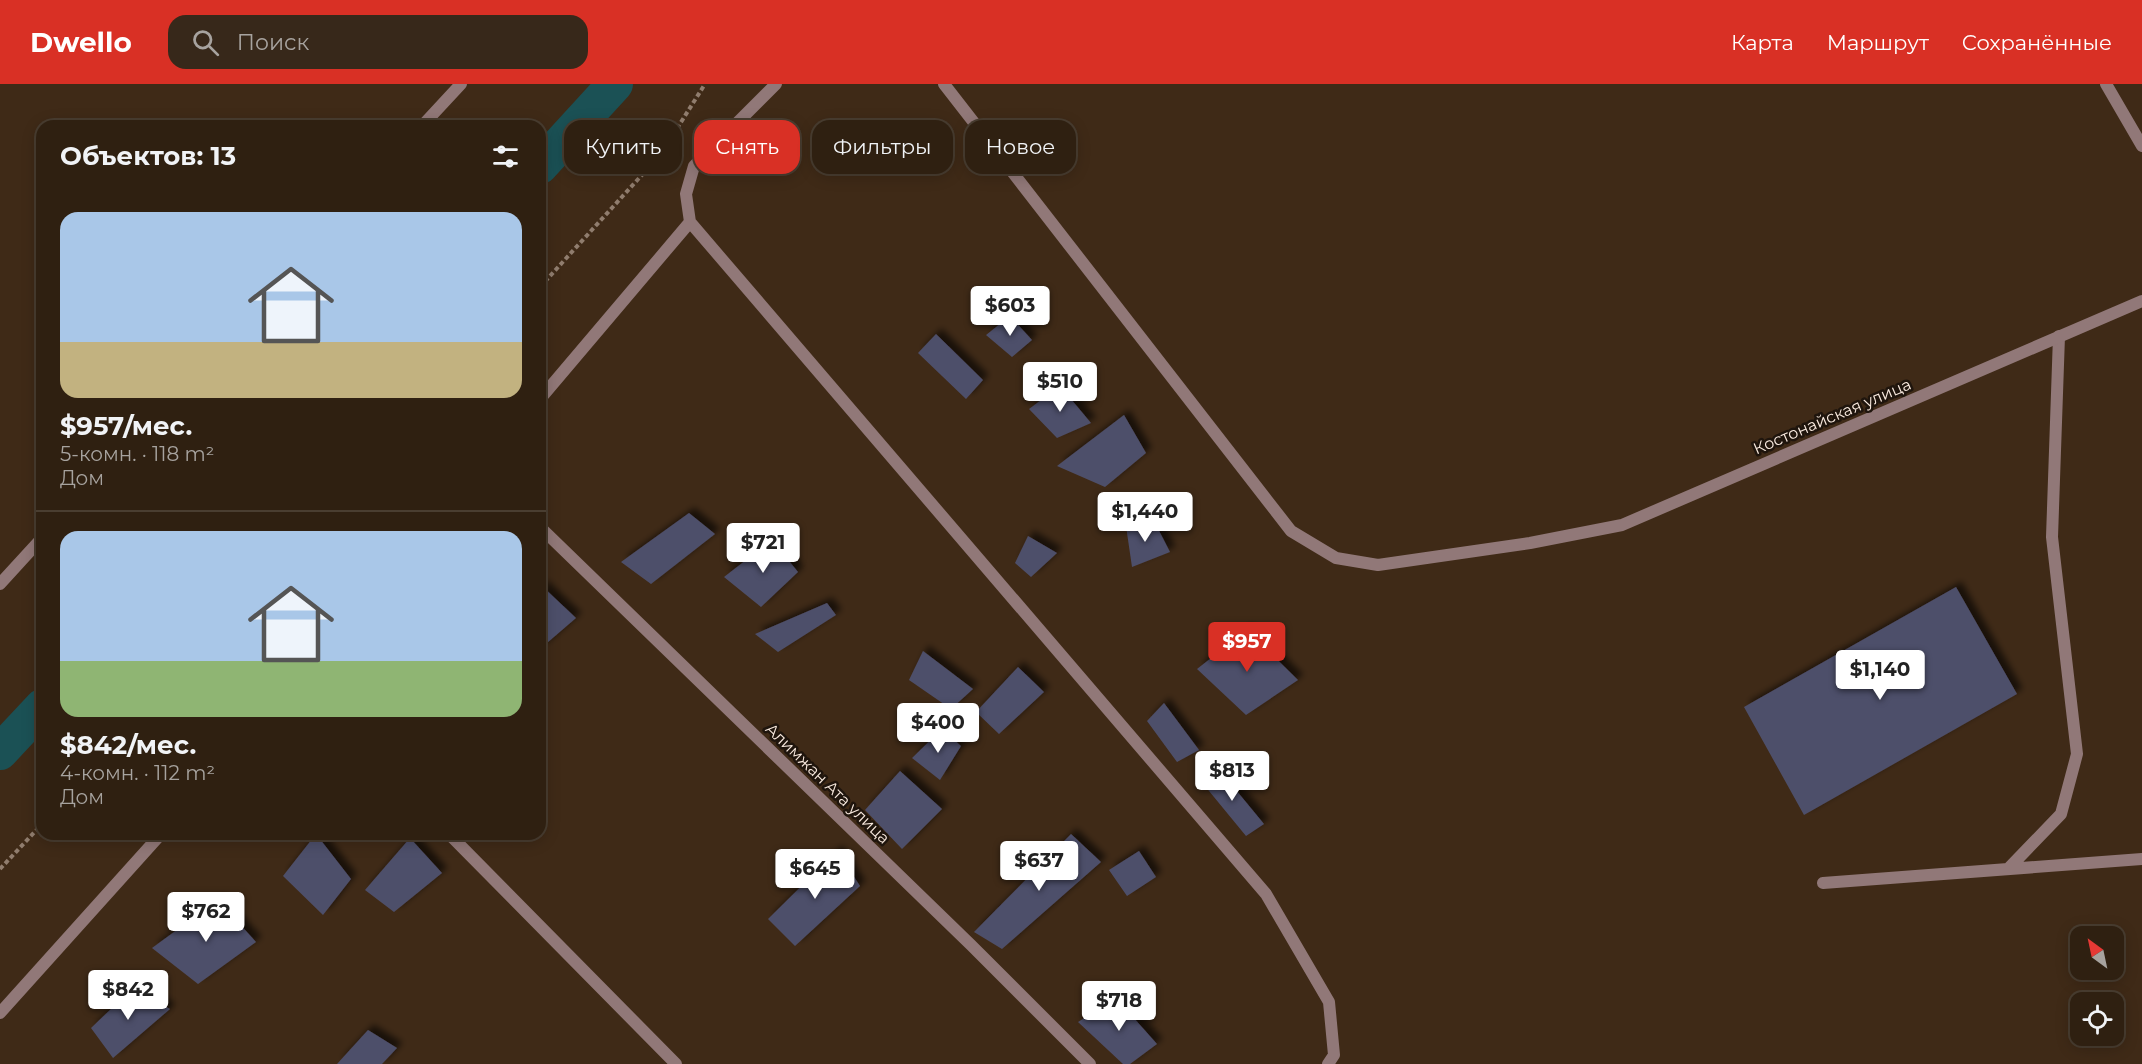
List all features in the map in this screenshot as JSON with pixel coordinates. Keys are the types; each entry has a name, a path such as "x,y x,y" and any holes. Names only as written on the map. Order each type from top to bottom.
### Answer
{"street":[{"path":"428,120 461,84"},
{"path":"776,84 694,166 686,195 690,222 1266,894 1329,1002 1334,1055 1328,1064"},
{"name":"Костонайская улица","path":"944,84 1291,531 1336,558 1378,565 1530,543 1622,525 2142,301"},
{"path":"2106,84 2142,146"},
{"path":"546,392 690,222"},
{"path":"2008,869 2061,814 2077,754 2052,537 2059,336"},
{"name":"Алимжан Ата улица","path":"546,533 971,945 1090,1064"},
{"path":"0,584 36,545"},
{"path":"0,1013 156,840"},
{"path":"455,840 676,1064"},
{"path":"1822,883 2142,859"}],"path":[{"path":"546,279 661,154 705,84"},
{"path":"0,869 36,830"}],"building":[{"path":"1010,316 1032,340 1012,357 986,335"},
{"path":"936,334 983,380 966,399 918,353"},
{"path":"1060,386 1091,423 1057,438 1029,409"},
{"path":"1124,415 1146,453 1105,487 1057,466"},
{"path":"689,513 715,534 651,584 621,562"},
{"path":"1154,521 1170,552 1132,567 1126,526"},
{"path":"1028,536 1057,553 1031,577 1015,563"},
{"path":"772,540 798,572 761,607 724,577"},
{"path":"1956,587 2017,694 1804,815 1744,707"},
{"path":"546,590 576,618 546,644"},
{"path":"827,603 836,615 778,652 755,634"},
{"path":"1247,630 1298,680 1246,715 1197,669"},
{"path":"923,651 973,689 951,709 909,680"},
{"path":"1018,667 1044,692 999,734 976,712"},
{"path":"1164,703 1199,750 1177,762 1147,721"},
{"path":"942,729 961,746 940,780 912,758"},
{"path":"1217,767 1264,824 1246,836 1200,780"},
{"path":"900,771 942,809 902,849 865,810"},
{"path":"1071,834 1101,862 1002,949 974,932"},
{"path":"311,840 321,840 351,879 323,915 283,876"},
{"path":"408,840 412,840 442,873 394,912 365,890"},
{"path":"837,851 860,886 795,946 768,919"},
{"path":"1139,851 1156,877 1127,896 1109,870"},
{"path":"218,900 256,942 198,984 152,948"},
{"path":"133,988 170,1009 113,1058 91,1028"},
{"path":"1116,998 1157,1044 1130,1064 1123,1064 1078,1022"},
{"path":"368,1030 397,1048 382,1064 337,1064"}],"waterway":[{"path":"546,159 615,84"},
{"path":"0,752 36,713"}]}
